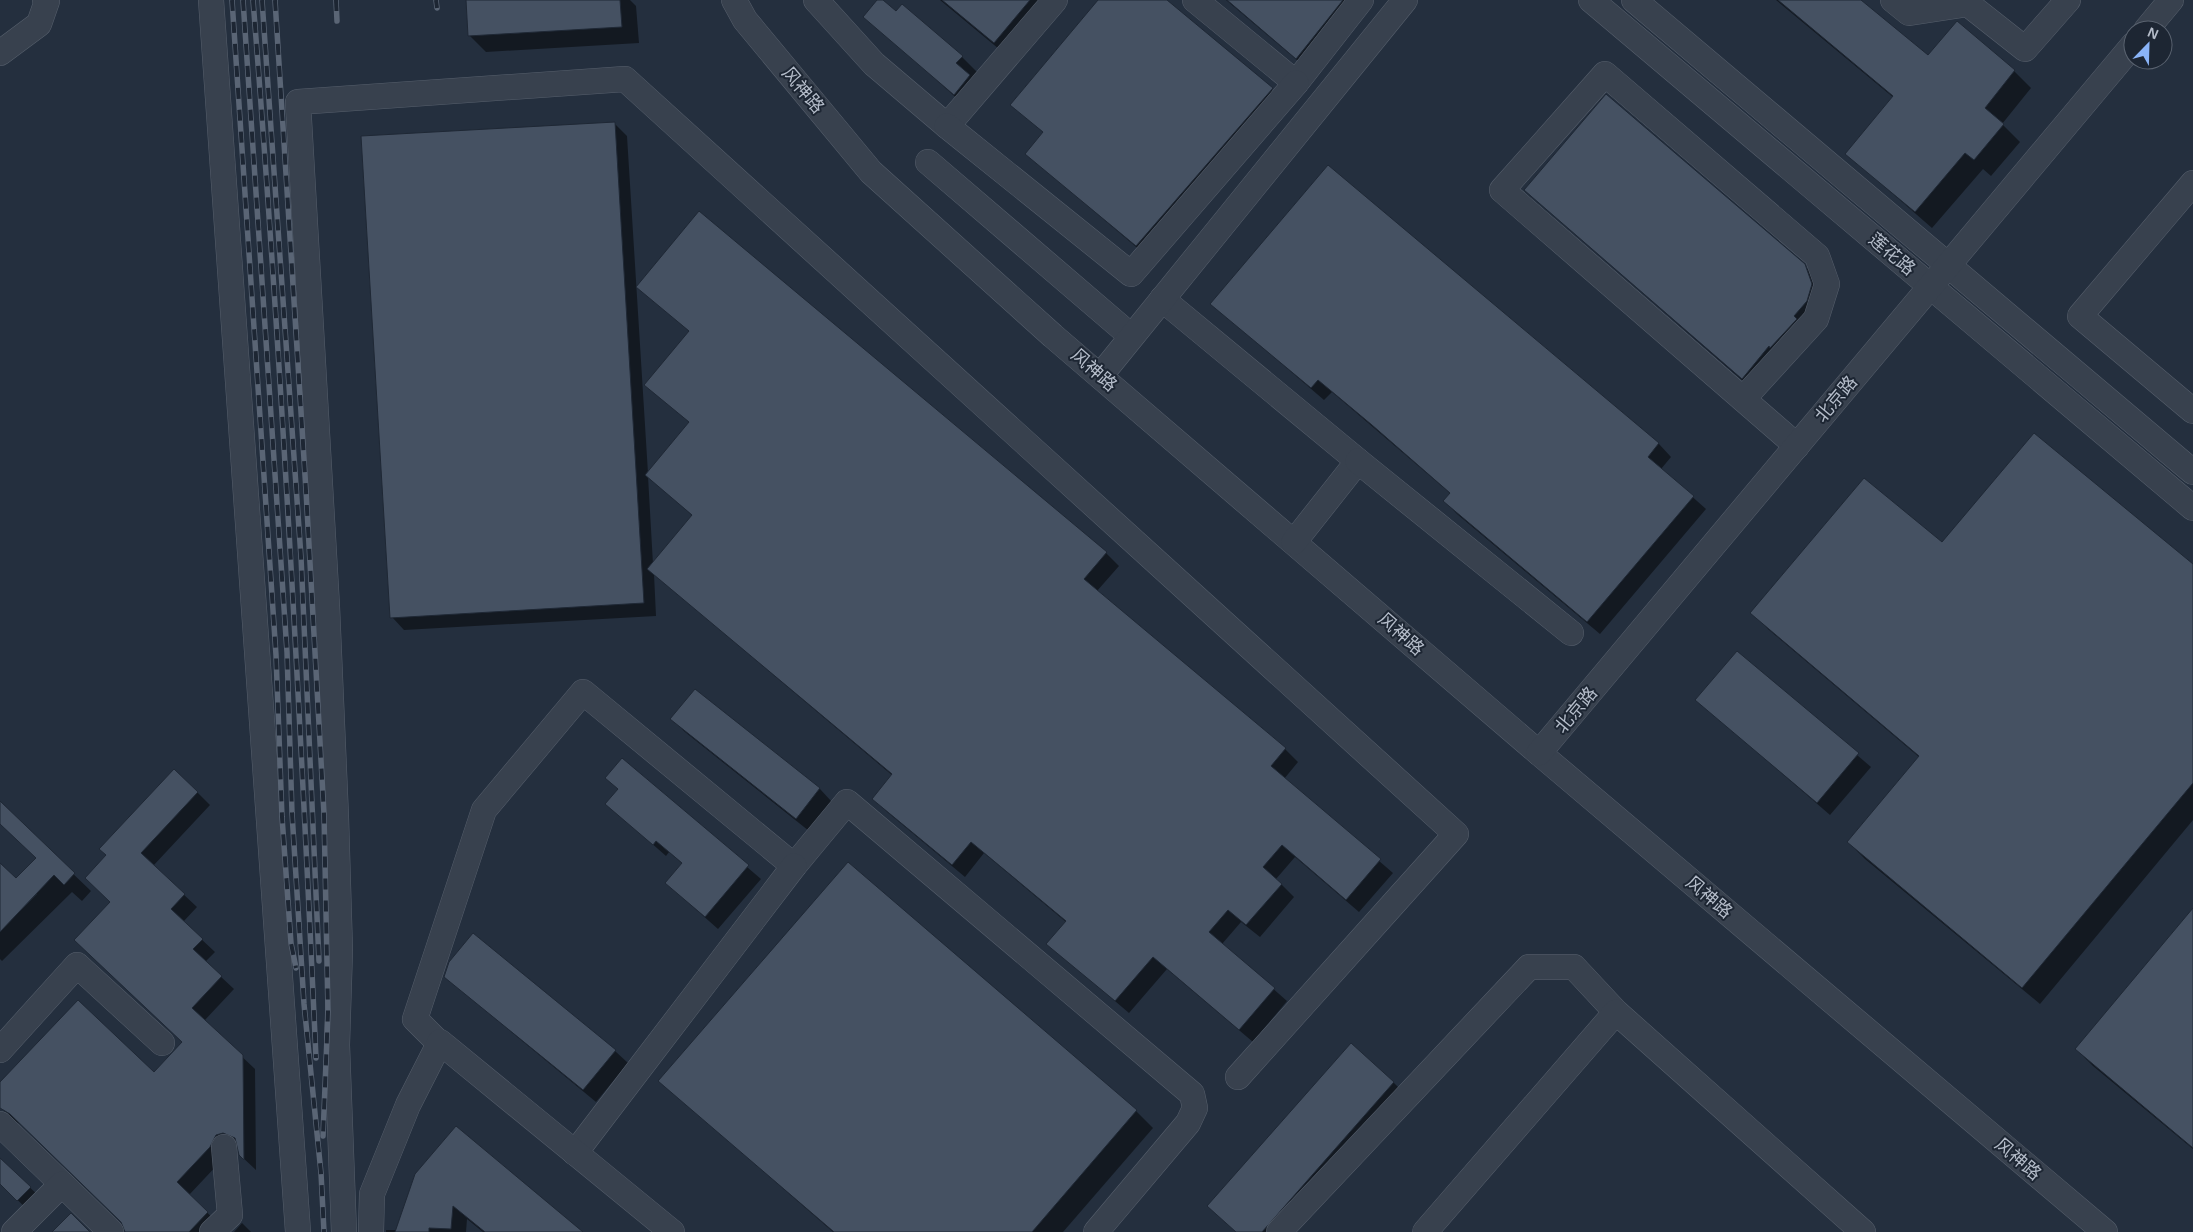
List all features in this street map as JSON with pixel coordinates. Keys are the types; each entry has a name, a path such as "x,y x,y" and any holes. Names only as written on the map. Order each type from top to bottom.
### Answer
{"street":[{"path":"0,53 39,24 47,1 45,0"},
{"path":"211,0 298,1232"},
{"name":"风神路","path":"734,0 745,20 871,172 1100,376 2091,1227"},
{"path":"816,0 874,64 947,126 1131,274 1296,84 1361,0"},
{"path":"947,126 1055,0"},
{"path":"1195,0 1296,84"},
{"path":"1100,376 1405,0"},
{"name":"莲花路","path":"1591,0 2193,508"},
{"name":"莲花路","path":"1634,0 2193,472"},
{"path":"1893,0 1910,13 1968,4 2025,49 2068,0"},
{"path":"2154,20 2171,0"},
{"name":"北京路","path":"1539,754 2123,57"},
{"path":"1743,399 1816,319 1827,284 1817,256 1605,74 1502,190 1797,446"},
{"path":"344,1232 337,1045 340,950 335,798 327,606 298,102 625,80 1456,834 1238,1077"},
{"path":"928,162 1131,336"},
{"path":"2193,183 2080,316 2193,411"},
{"path":"1162,299 1358,461 1571,633"},
{"path":"1294,542 1358,461"},
{"path":"672,1232 440,1043 415,1019 484,810 583,692 794,866"},
{"path":"575,1153 794,866 847,802 1192,1094 1195,1108 1188,1123 1096,1232"},
{"path":"0,1050 77,965 162,1043"},
{"path":"1279,1232 1529,967 1574,967 1616,1012 1863,1232"},
{"path":"1425,1232 1616,1012"},
{"path":"371,1232 372,1194 408,1105 440,1043"},
{"path":"0,1124 111,1232"},
{"path":"212,1232 230,1215 224,1146"},
{"path":"14,1232 62,1184"}],"building":[{"path":"466,0 620,0 622,27 468,36"},
{"path":"877,0 883,0 896,11 902,4 963,56 956,63 970,75 954,95 863,17"},
{"path":"942,0 1030,0 994,43"},
{"path":"1098,0 1167,0 1273,88 1136,246 1025,154 1043,132 1010,105"},
{"path":"1227,0 1343,0 1296,59"},
{"path":"1778,0 1861,0 1928,55 1957,21 2015,70 1985,108 2004,124 1974,160 1965,153 1915,212 1845,154 1893,96"},
{"path":"1606,94 1805,264 1812,284 1807,301 1794,316 1797,319 1770,348 1769,346 1742,379 1524,190"},
{"path":"615,122 644,603 390,618 361,136"},
{"path":"1328,165 1659,443 1648,457 1694,496 1587,622 1443,501 1450,493 1372,425 1318,380 1311,388 1210,304"},
{"path":"699,211 1107,552 1084,579 1286,748 1271,766 1381,859 1346,900 1282,845 1263,867 1282,884 1246,925 1228,910 1209,932 1275,988 1239,1030 1153,957 1115,1001 1046,944 1066,921 971,842 952,865 872,799 892,774 647,569 692,515 645,475 689,422 644,385 689,331 636,287"},
{"path":"2034,433 2193,564 2193,783 2022,988 1847,842 1919,756 1750,613 1864,478 1942,542"},
{"path":"1737,651 1859,753 1817,803 1695,700"},
{"path":"695,689 820,788 796,819 670,719"},
{"path":"622,758 749,865 705,917 665,883 682,863 656,841 653,845 605,804 618,789 605,778"},
{"path":"174,769 198,792 141,853 185,894 171,909 203,939 193,949 222,976 192,1008 243,1055 244,1160 239,1155 235,1138 223,1133 216,1135 210,1147 177,1182 208,1212 189,1232 125,1232 121,1222 10,1114 0,1108 0,1082 78,1000 154,1072 182,1042 74,940 110,902 85,878 106,855 99,849"},
{"path":"0,801 75,873 64,885 54,875 0,932 0,863 16,878 36,858 0,824"},
{"path":"848,862 1137,1110 1032,1232 834,1232 658,1081"},
{"path":"2193,908 2193,1148 2075,1049"},
{"path":"473,933 616,1050 583,1090 444,977 449,962"},
{"path":"1351,1043 1394,1082 1262,1232 1236,1232 1207,1206"},
{"path":"456,1126 583,1232 485,1232 453,1206 451,1229 429,1228 429,1232 395,1232 415,1174"},
{"path":"0,1158 31,1187 17,1201 0,1184"},
{"path":"71,1213 90,1232 52,1232"}],"railway":[{"path":"232,0 276,655 282,817 291,943 296,968"},
{"path":"243,0 287,652 292,813 304,1004 321,1173 324,1232"},
{"path":"253,0 289,529 316,1058"},
{"path":"262,0 301,557 319,961"},
{"path":"275,0 324,814 328,1012 323,1136"},
{"path":"336,0 337,21"},
{"path":"436,0 437,8"}]}
